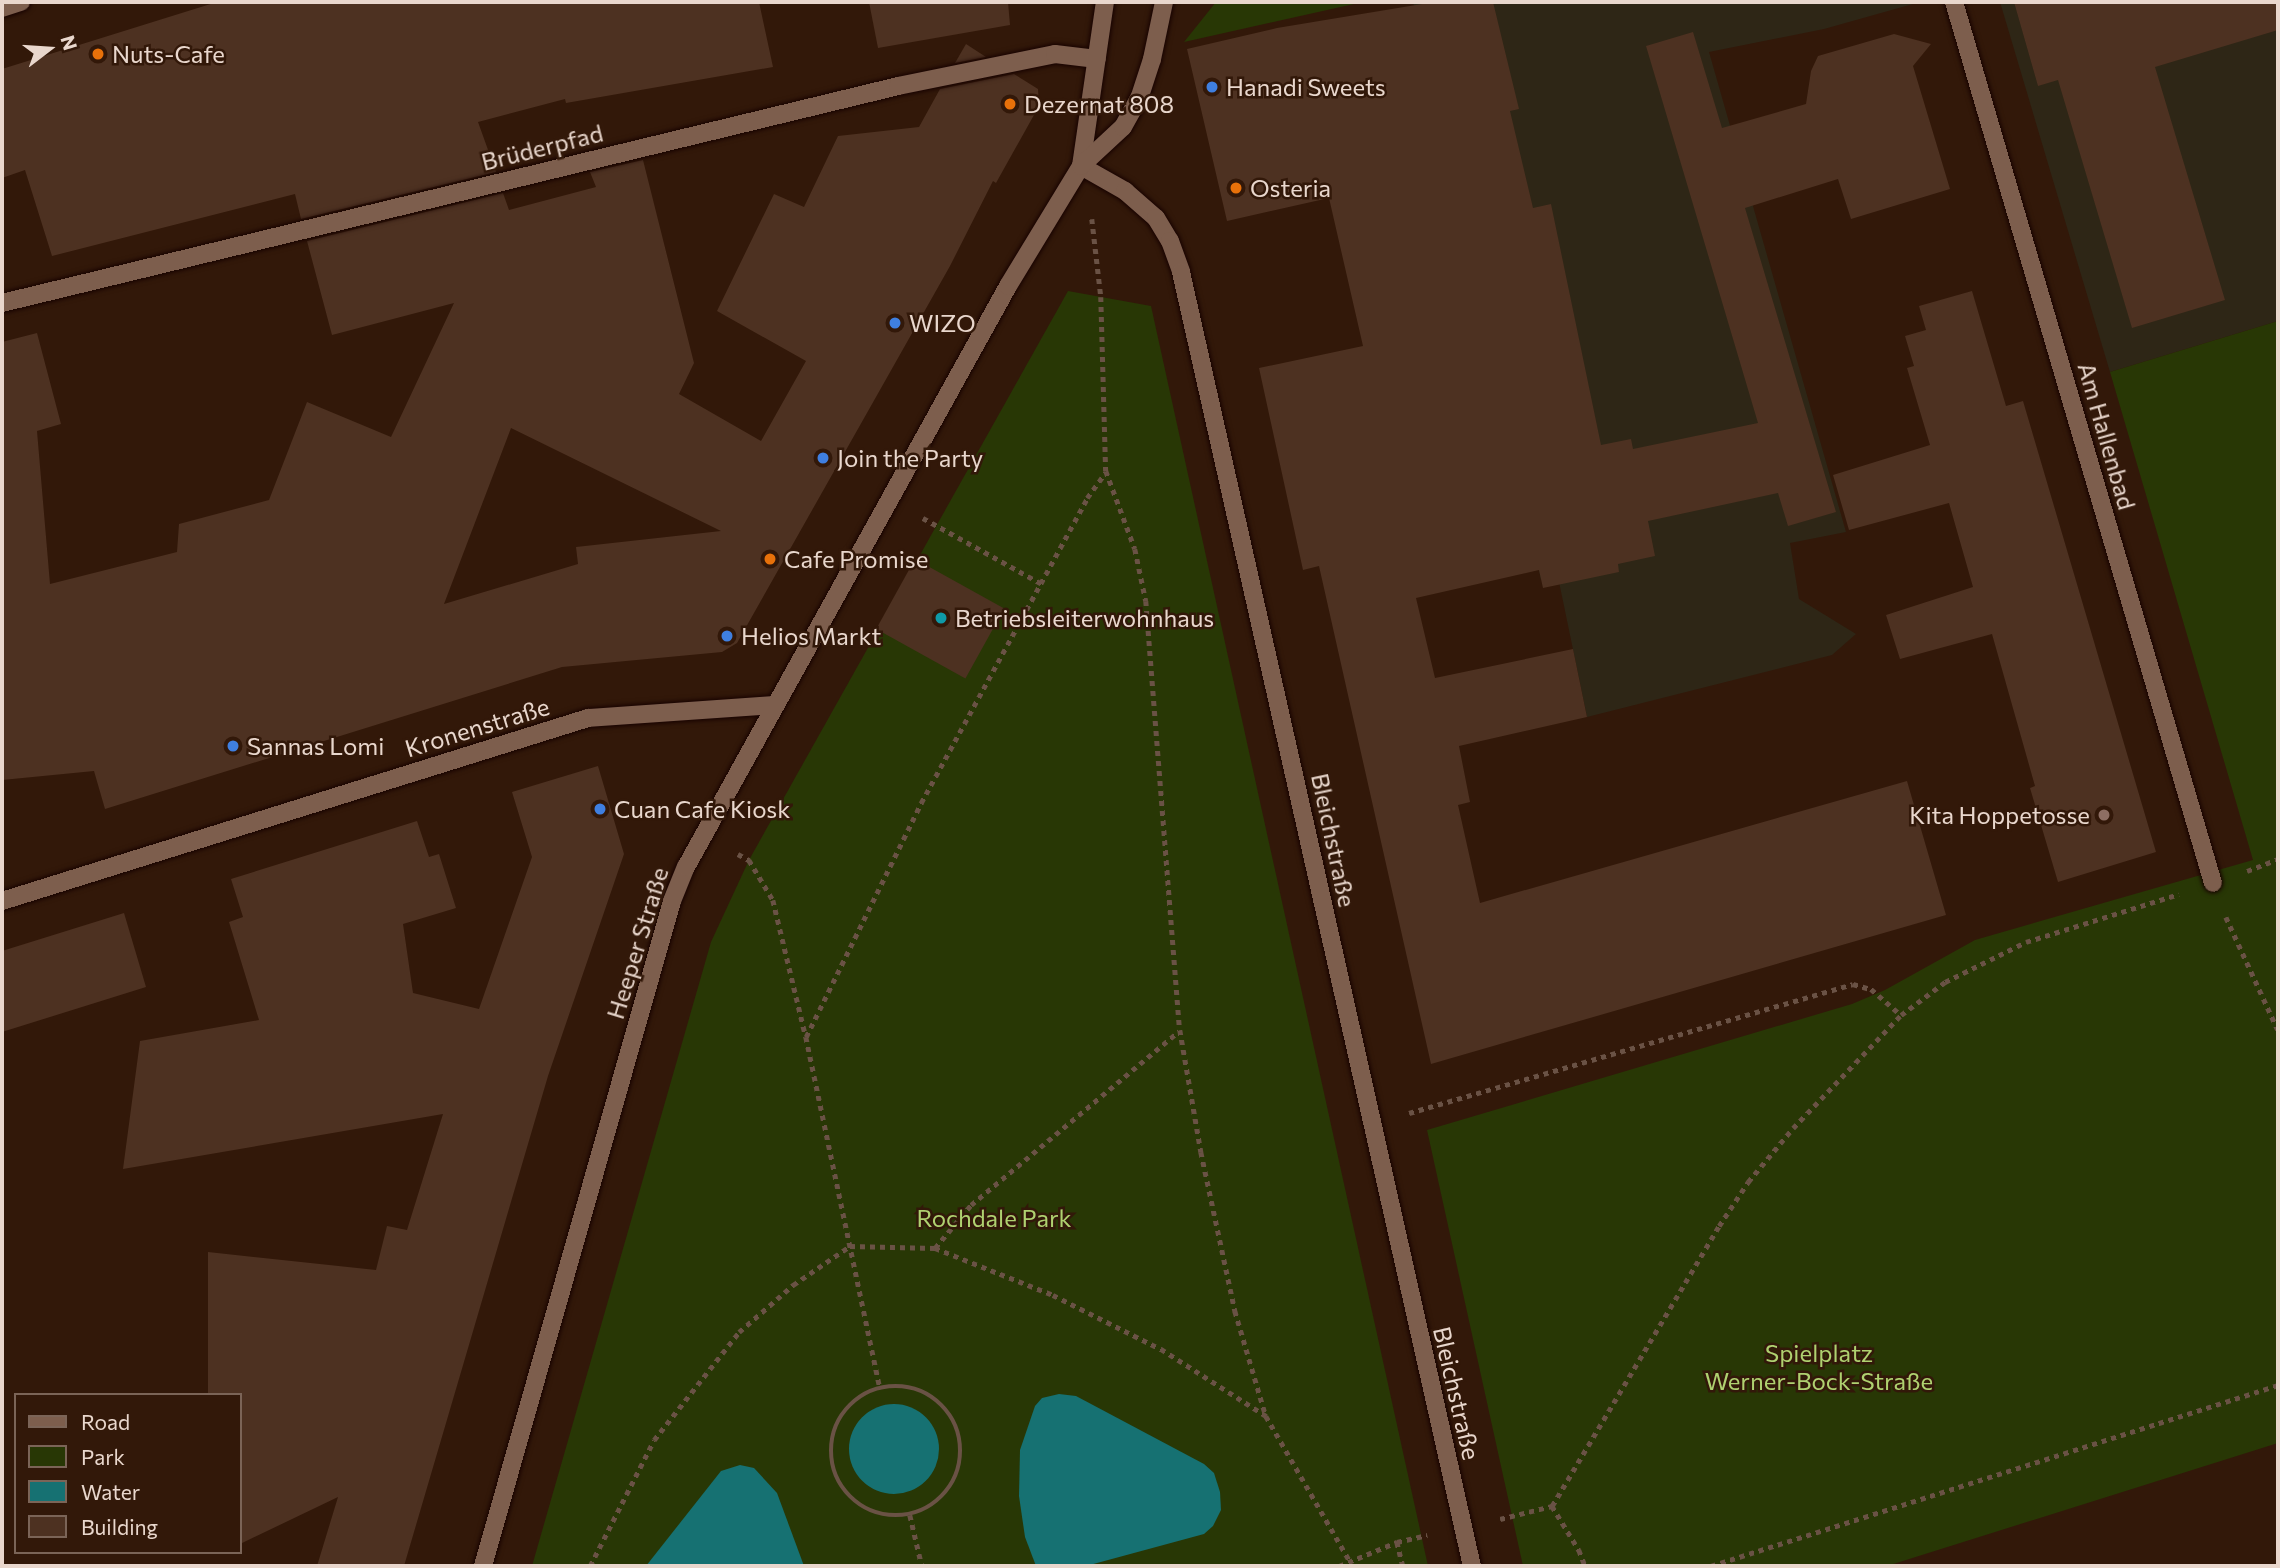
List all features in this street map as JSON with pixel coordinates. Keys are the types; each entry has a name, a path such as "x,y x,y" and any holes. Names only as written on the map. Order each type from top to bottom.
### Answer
{"street":[{"path":"2,8 21,2"},
{"name":"Heeper Straße","path":"1081,166 1105,2"},
{"name":"Heeper Straße","path":"482,1566 671,901 703,835 774,705 1008,286 1081,166 1123,127 1140,96 1152,59 1164,2"},
{"name":"Am Hallenbad","path":"1954,2 2213,883"},
{"name":"Brüderpfad","path":"2,303 898,86 1055,54 1097,58"},
{"name":"Bleichstraße","path":"1081,166 1125,191 1156,218 1170,241 1181,272 1472,1566"},
{"name":"Kronenstraße","path":"2,901 588,718 774,705"}],"path":[{"path":"1081,166 1097,240 1106,471 1135,550 1146,601 1180,1030 1201,1152 1235,1311 1266,1416 1351,1563"},
{"path":"806,1037 921,803 1087,498 1106,471"},
{"path":"889,498 1042,584"},
{"path":"703,835 749,860 773,900 806,1037 880,1387"},
{"path":"1339,1566 1397,1542 1552,1506 1718,1226 1748,1182 1793,1128 1901,1015 1945,982 2026,942 2213,883 2278,1030"},
{"path":"1371,1124 1853,984 1871,989 1901,1015"},
{"path":"935,1248 971,1205 1180,1030"},
{"path":"590,1566 654,1440 740,1332 793,1285 850,1246 935,1248 1053,1295 1161,1349 1266,1416"},
{"path":"1712,1566 2278,1385"},
{"path":"900,1386 930,1396 952,1417 960,1436 961,1456 956,1477 945,1494 930,1507 910,1515 887,1516 866,1509 848,1496 835,1477 833,1432 843,1412 859,1396 880,1387 900,1386"},
{"path":"1552,1506 1580,1550 1585,1566"},
{"path":"910,1515 922,1566"},
{"path":"1397,1542 1403,1566"}],"shaded area":[{"path":"1413,2 1920,2 1824,29 1709,52 1846,532 1790,543 1799,599 1856,634 1832,655 1587,717 1558,577 1541,580 1466,222"},
{"path":"2000,2 2278,2 2278,321 2110,372"}],"green space":[{"path":"1216,2 1363,2 1184,42"},
{"name":"Rochdale Park","path":"1068,291 1151,306 1428,1566 532,1566 711,942 749,860"},
{"name":"Spielplatz Werner-Bock-Straße","path":"2278,321 2278,1443 1887,1566 1523,1566 1427,1130 1852,1004 1885,990 1975,940 2253,860 2110,372"}],"water":[{"path":"1059,1394 1076,1396 1204,1464 1214,1473 1220,1492 1221,1510 1213,1526 1204,1534 1086,1566 1036,1566 1025,1537 1019,1496 1020,1450 1035,1406 1042,1398"},
{"path":"894,1404 911,1407 926,1417 936,1432 939,1449 936,1466 926,1481 911,1491 894,1494 877,1491 862,1481 852,1466 849,1449 852,1432 862,1417 877,1407"},
{"path":"740,1465 754,1468 777,1493 804,1566 646,1566 721,1471"}],"building":[{"path":"217,2 759,2 773,67 566,103 565,99 478,122 496,172 301,219 295,194 52,256 25,170 2,178 2,69"},
{"path":"869,2 1008,2 1010,25 878,48"},
{"path":"1434,2 1493,2 1519,109 1510,111 1533,208 1551,204 1601,445 1631,439 1633,449 1758,423 1646,46 1693,32 1722,128 1806,104 1811,71 1818,56 1894,34 1931,44 1913,66 1950,189 1851,219 1838,179 1745,208 1836,512 1788,526 1778,493 1648,521 1655,556 1618,564 1619,572 1543,588 1539,570 1416,598 1435,678 1573,649 1587,717 1459,746 1470,802 1458,805 1480,903 1907,781 1946,915 1431,1064 1319,566 1303,570 1259,368 1363,346 1329,198 1227,221 1187,49 1277,28"},
{"path":"2014,2 2278,2 2278,30 2155,67 2225,300 2132,328 2058,80 2038,86"},
{"path":"966,44 986,57 955,63"},
{"path":"1014,74 1038,89 1039,106 996,183 993,181 950,266 737,643 722,652 562,667 105,809 94,771 2,780 2,342 37,333 61,424 37,431 50,584 177,552 179,524 269,500 307,402 391,437 454,303 332,335 307,241 503,193 509,210 596,187 590,172 643,160 694,363 679,394 761,441 806,361 717,311 774,194 804,207 838,136 919,127 940,89","holes":["511,428 721,531 576,547 578,564 444,604"]},
{"path":"1972,291 2006,406 2023,401 2156,852 2058,882 2030,788 2035,786 1992,634 1900,659 1886,615 1973,587 1949,503 1849,530 1833,475 1930,445 1907,368 1914,366 1905,336 1926,330 1919,306"},
{"name":"Betriebsleiterwohnhaus","path":"915,559 1004,608 965,678 876,629"},
{"path":"598,766 624,854 548,1076 404,1566 317,1566 338,1497 242,1543 242,1393 208,1393 208,1252 376,1270 387,1226 407,1230 443,1114 123,1169 140,1041 259,1020 229,922 243,917 231,879 417,821 429,857 439,854 456,908 403,924 413,993 479,1009 532,857 512,792"},
{"path":"124,913 146,987 2,1032 2,951"}],"place":[{"name":"Nuts-Cafe","path":"98,54"},
{"name":"Hanadi Sweets","path":"1212,87"},
{"name":"Dezernat 808","path":"1010,104"},
{"name":"Osteria","path":"1236,188"},
{"name":"WIZO","path":"895,323"},
{"name":"Join the Party","path":"823,458"},
{"name":"Cafe Promise","path":"770,559"},
{"name":"Betriebsleiterwohnhaus","path":"941,618"},
{"name":"Helios Markt","path":"727,636"},
{"name":"Sannas Lomi","path":"233,746"},
{"name":"Cuan Cafe Kiosk","path":"600,809"},
{"name":"Kita Hoppetosse","path":"2104,815"}]}
